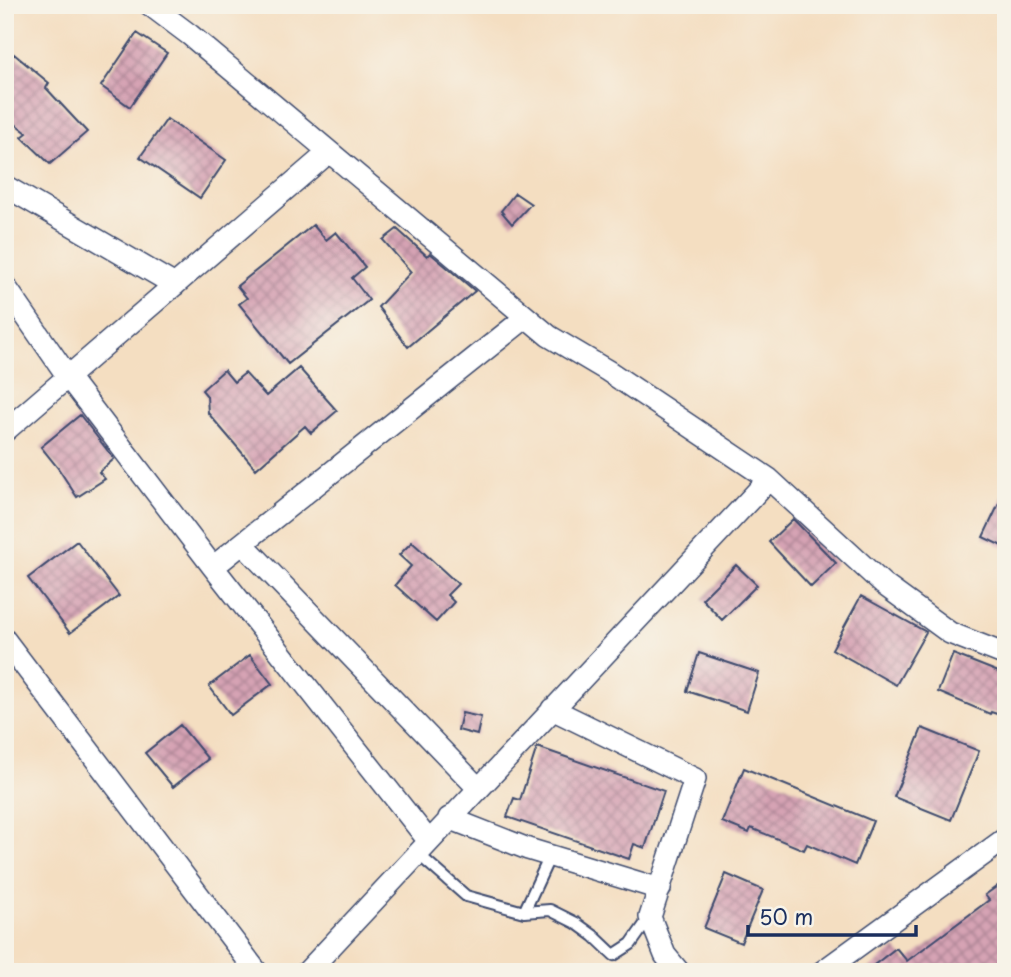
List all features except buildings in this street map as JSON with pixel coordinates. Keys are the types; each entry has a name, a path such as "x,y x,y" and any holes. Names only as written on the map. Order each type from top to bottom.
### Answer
{"street":[{"path":"150,5 190,35 525,318 769,479 883,584 950,633 1006,655"},
{"path":"5,431 329,152"},
{"path":"5,186 175,285"},
{"path":"5,286 68,377 423,846"},
{"path":"214,567 525,318"},
{"path":"307,972 769,479"},
{"path":"243,544 478,788"},
{"path":"5,640 257,972"},
{"path":"552,709 695,779 650,917 665,955 679,972"},
{"path":"449,818 528,849 660,889"},
{"path":"822,972 1006,838"}],"lane":[{"path":"423,846 466,896 524,912 550,910 576,923 614,955 631,944 650,917"},
{"path":"524,912 550,856"}]}
